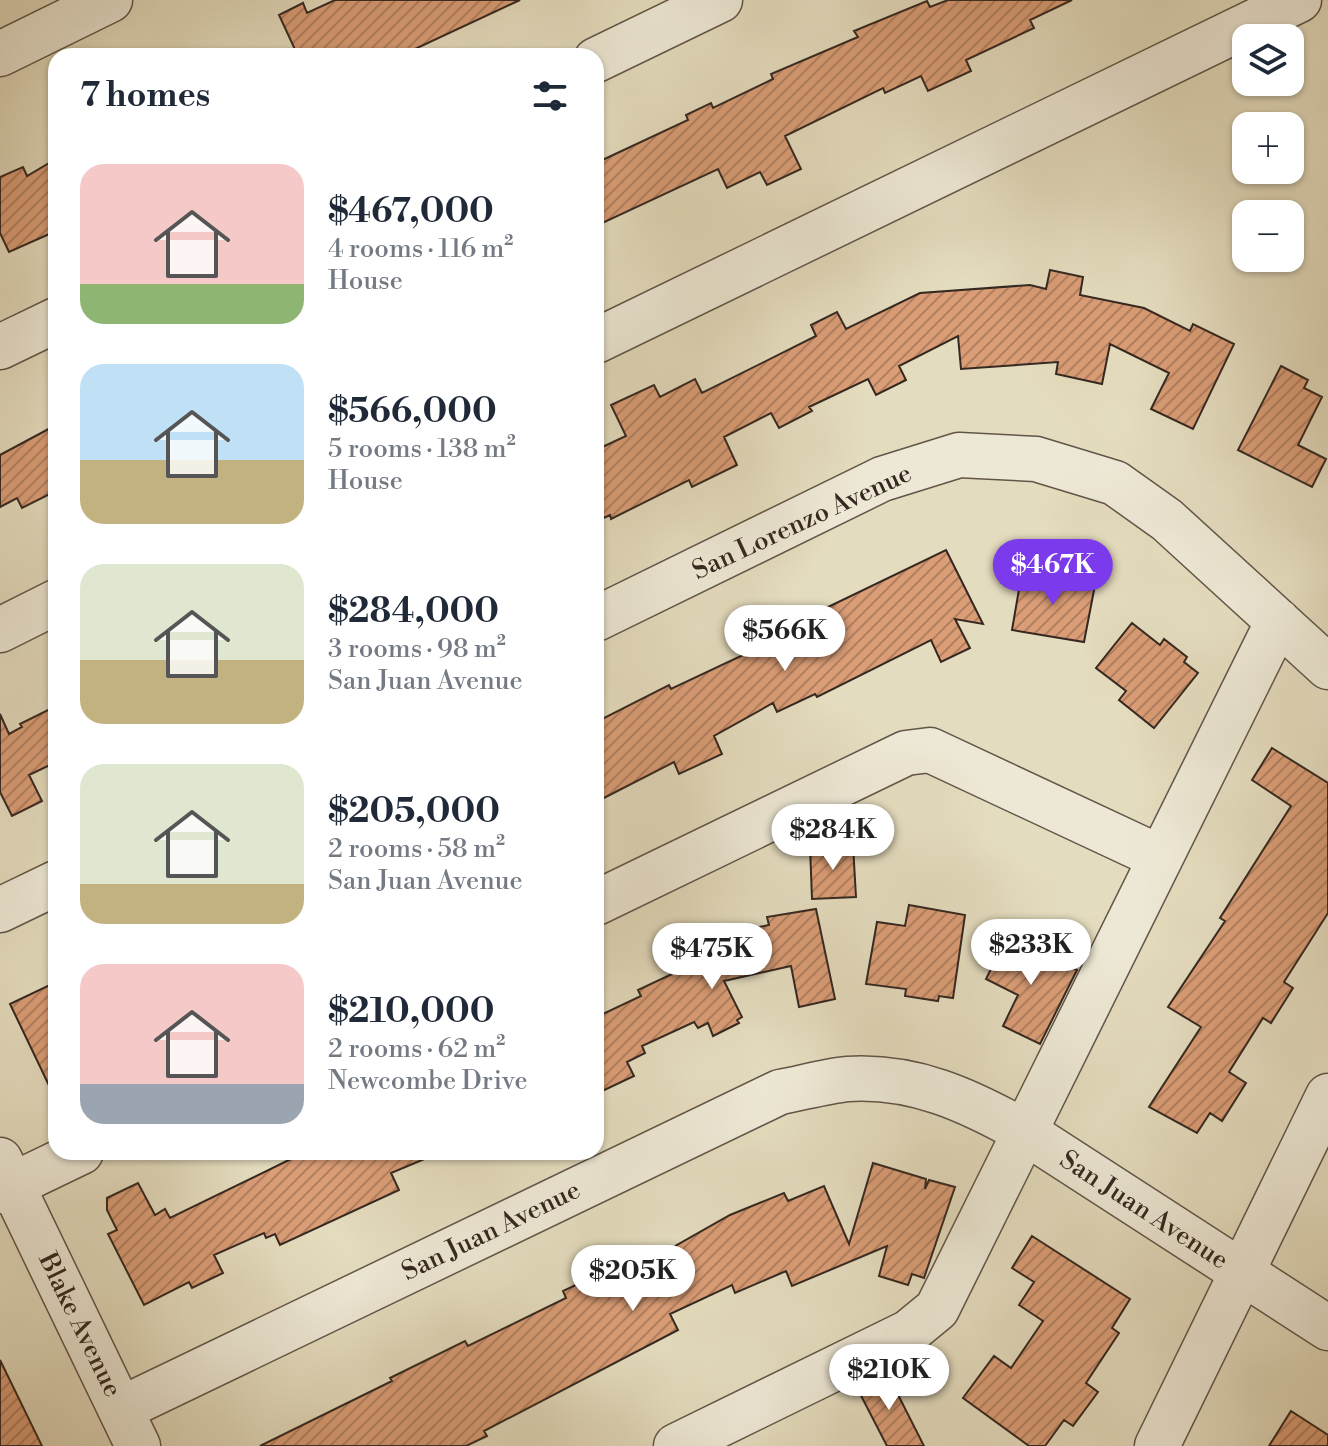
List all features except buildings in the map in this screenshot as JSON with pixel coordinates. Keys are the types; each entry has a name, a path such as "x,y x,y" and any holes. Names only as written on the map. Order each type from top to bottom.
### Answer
{"street":[{"path":"0,54 110,0"},
{"path":"604,56 720,0"},
{"path":"604,337 1299,0"},
{"path":"0,347 48,324"},
{"name":"San Lorenzo Avenue","path":"604,615 882,479 959,455 1036,459 1115,483 1167,520 1328,667"},
{"path":"0,630 48,606"},
{"path":"676,1446 909,1332 937,1309 1278,621"},
{"path":"604,899 906,753 930,750 1159,857"},
{"path":"0,910 48,887"},
{"name":"San Juan Avenue","path":"129,1428 780,1092 847,1079 914,1082 977,1105 1025,1132 1328,1328"},
{"path":"1157,1446 1328,1096"},
{"path":"4,1179 58,1160"},
{"name":"Blake Avenue","path":"4,1179 129,1428"}]}
